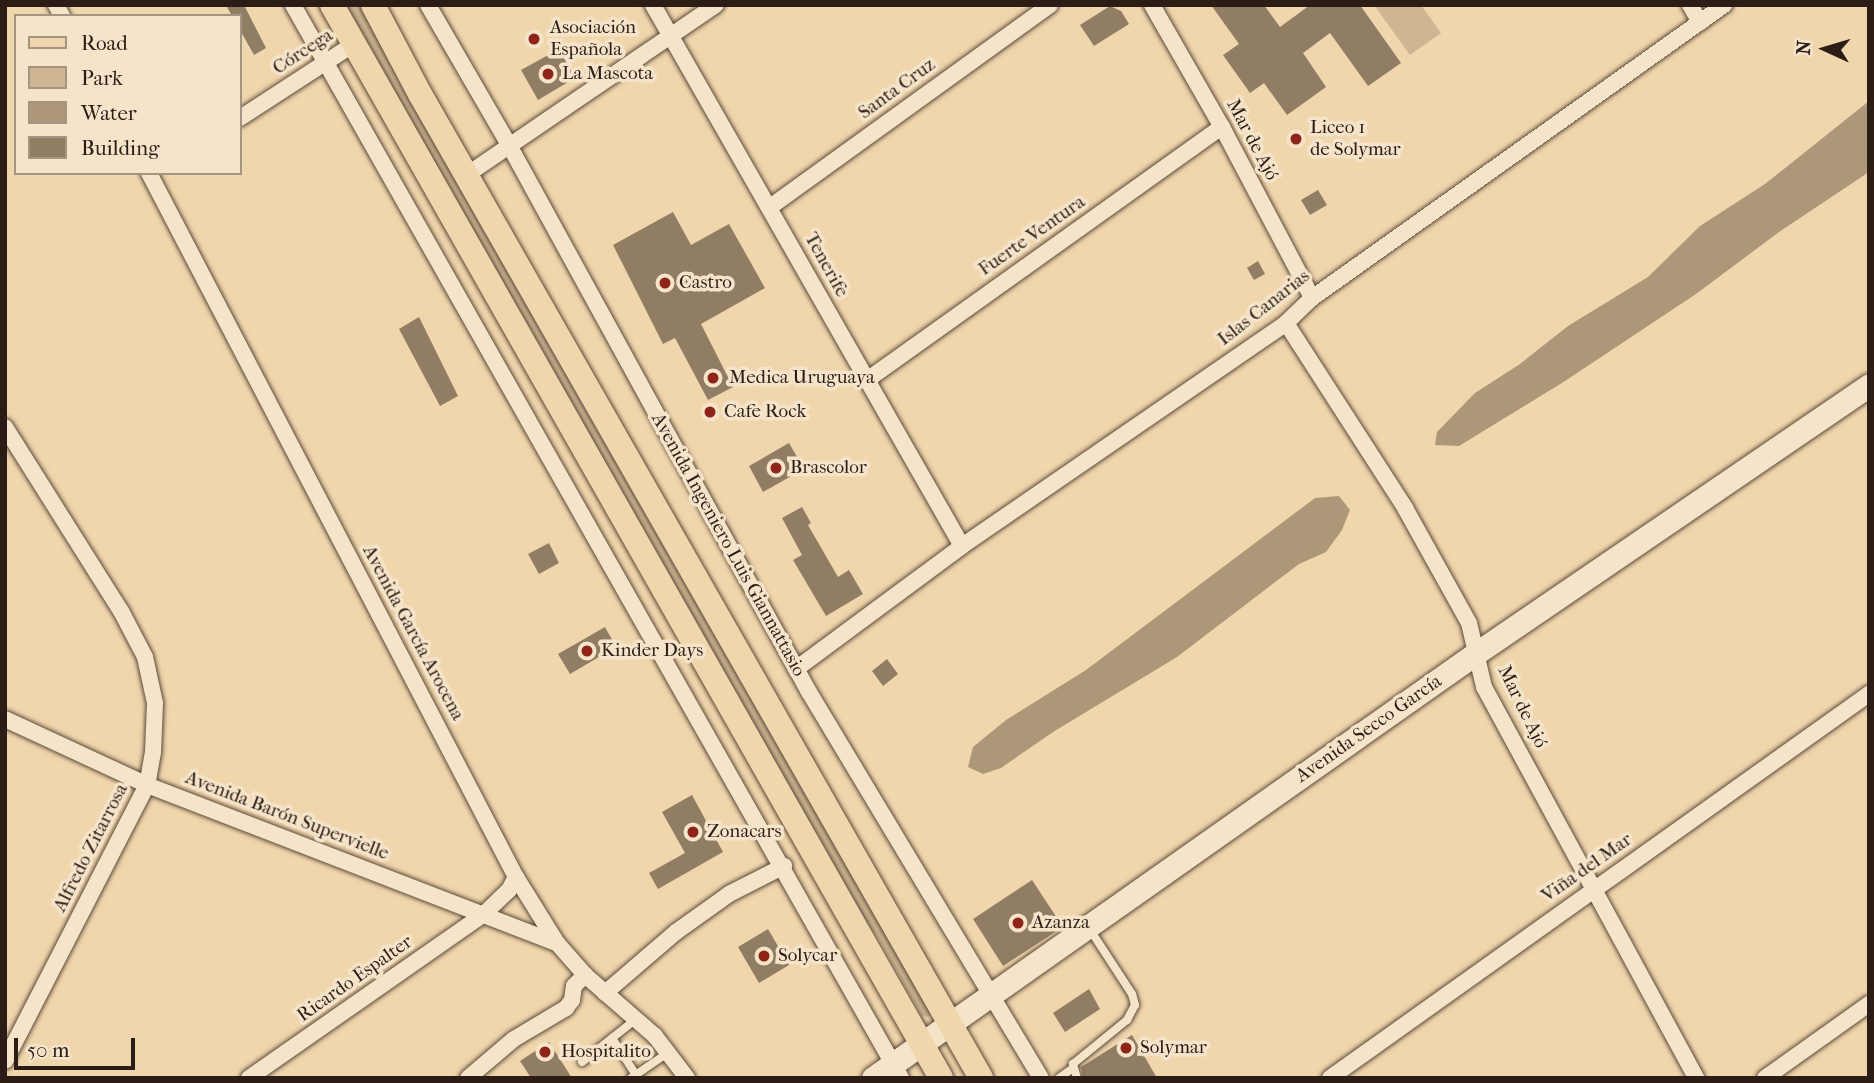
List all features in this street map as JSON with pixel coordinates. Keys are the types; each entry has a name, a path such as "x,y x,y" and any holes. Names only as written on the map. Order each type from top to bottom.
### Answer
{"main road":[{"path":"332,5 941,1078"},
{"path":"373,5 765,702 953,1023 981,1078"}],"street":[{"path":"293,5 898,1070"},
{"name":"Avenida Ingeniero Luis Giannattasio","path":"428,5 509,145 796,669 1041,1078"},
{"name":"Tenerife","path":"653,5 962,546"},
{"path":"468,174 716,5"},
{"name":"Santa Cruz","path":"770,208 1050,5"},
{"name":"Mar de Ajó","path":"1152,5 1222,127 1312,298"},
{"path":"1690,5 1700,22"},
{"name":"Islas Canarias","path":"796,669 962,546 1286,323 1312,298 1724,5"},
{"name":"Córcega","path":"242,117 354,44"},
{"name":"Fuerte Ventura","path":"867,380 1222,127"},
{"name":"Avenida García Arocena","path":"153,175 516,877 557,943 585,975 669,1052 687,1078"},
{"name":"Mar de Ajó","path":"1286,323 1405,508 1469,623 1484,687 1696,1078"},
{"name":"Avenida Secco García","path":"873,1078 898,1070 922,1044 994,996 1475,654 1869,385"},
{"name":"Alfredo Zitarrosa","path":"5,427 121,611 145,657 155,703 153,752 147,785 5,1060"},
{"name":"Viña del Mar","path":"1330,1078 1869,694"},
{"name":"Avenida Barón Supervielle","path":"5,719 147,785 557,943"},
{"path":"605,993 676,932 729,894 784,866"},
{"name":"Ricardo Espalter","path":"249,1078 484,914 503,897 516,877"},
{"path":"468,1078 514,1040 566,1009 572,1000 574,986 585,975"},
{"path":"1765,1078 1869,1004"}],"lane":[{"path":"1059,1078 1072,1069 1076,1060 1127,1020 1135,1005 1132,994 1089,928"},
{"path":"582,1062 636,1019"},
{"path":"612,1038 635,1077 669,1052"},
{"path":"1072,1069 1077,1078"}],"green space":[{"path":"343,5 360,5 930,1013 929,1017 922,1016 877,936 853,908"},
{"path":"1374,5 1421,5 1441,33 1410,55"}],"water":[{"path":"1869,101 1869,172 1779,232 1696,294 1565,381 1459,446 1435,445 1437,432 1475,393 1520,364 1568,326 1648,277 1700,226 1765,184"},
{"path":"1339,496 1350,510 1342,530 1326,552 1299,564 1177,657 1053,732 1001,768 983,774 968,767 973,747 1006,720 1086,670 1315,498"}],"building":[{"path":"226,5 244,5 266,48 254,55 242,34 242,14 231,14"},
{"path":"1211,5 1264,5 1280,27 1310,5 1360,5 1401,63 1368,86 1330,33 1303,53 1326,87 1287,115 1264,83 1250,93 1223,55 1239,44"},
{"path":"1110,6 1121,11 1129,24 1094,46 1080,25"},
{"name":"La Mascota","path":"559,49 575,78 538,100 521,70"},
{"path":"1318,190 1327,205 1310,215 1301,200"},
{"path":"673,212 691,245 729,224 765,288 701,324 733,387 708,400 675,338 663,344 613,245"},
{"path":"1258,261 1265,274 1254,280 1247,268"},
{"path":"419,317 458,396 440,406 399,329"},
{"name":"Brascolor","path":"789,443 804,469 763,492 749,466"},
{"path":"802,507 811,523 808,525 838,577 849,570 863,594 826,616 793,560 802,555 782,518"},
{"path":"549,543 559,563 539,574 528,554"},
{"name":"Kinder Days","path":"605,627 616,647 570,674 558,654"},
{"path":"887,659 898,674 883,686 872,671"},
{"name":"Zonacars","path":"692,795 723,852 658,889 649,873 685,853 662,812"},
{"name":"Azanza","path":"1032,880 1063,927 1003,966 973,919"},
{"name":"Solycar","path":"768,929 789,965 759,983 738,947"},
{"name":"Solymar","path":"1089,989 1100,1009 1065,1032 1053,1013"},
{"name":"Solymar","path":"1132,1035 1157,1078 1083,1078 1081,1067"},
{"name":"Hospitalito","path":"549,1042 572,1078 531,1078 520,1061"}],"place":[{"name":"Asociación Española","path":"534,39"},
{"name":"La Mascota","path":"548,74"},
{"name":"Liceo 1 de Solymar","path":"1296,139"},
{"name":"Castro","path":"665,283"},
{"name":"Medica Uruguaya","path":"713,378"},
{"name":"Cafe Rock","path":"710,412"},
{"name":"Brascolor","path":"776,468"},
{"name":"Kinder Days","path":"587,651"},
{"name":"Zonacars","path":"693,832"},
{"name":"Azanza","path":"1018,923"},
{"name":"Solycar","path":"764,956"},
{"name":"Solymar","path":"1126,1048"},
{"name":"Hospitalito","path":"545,1052"}]}
